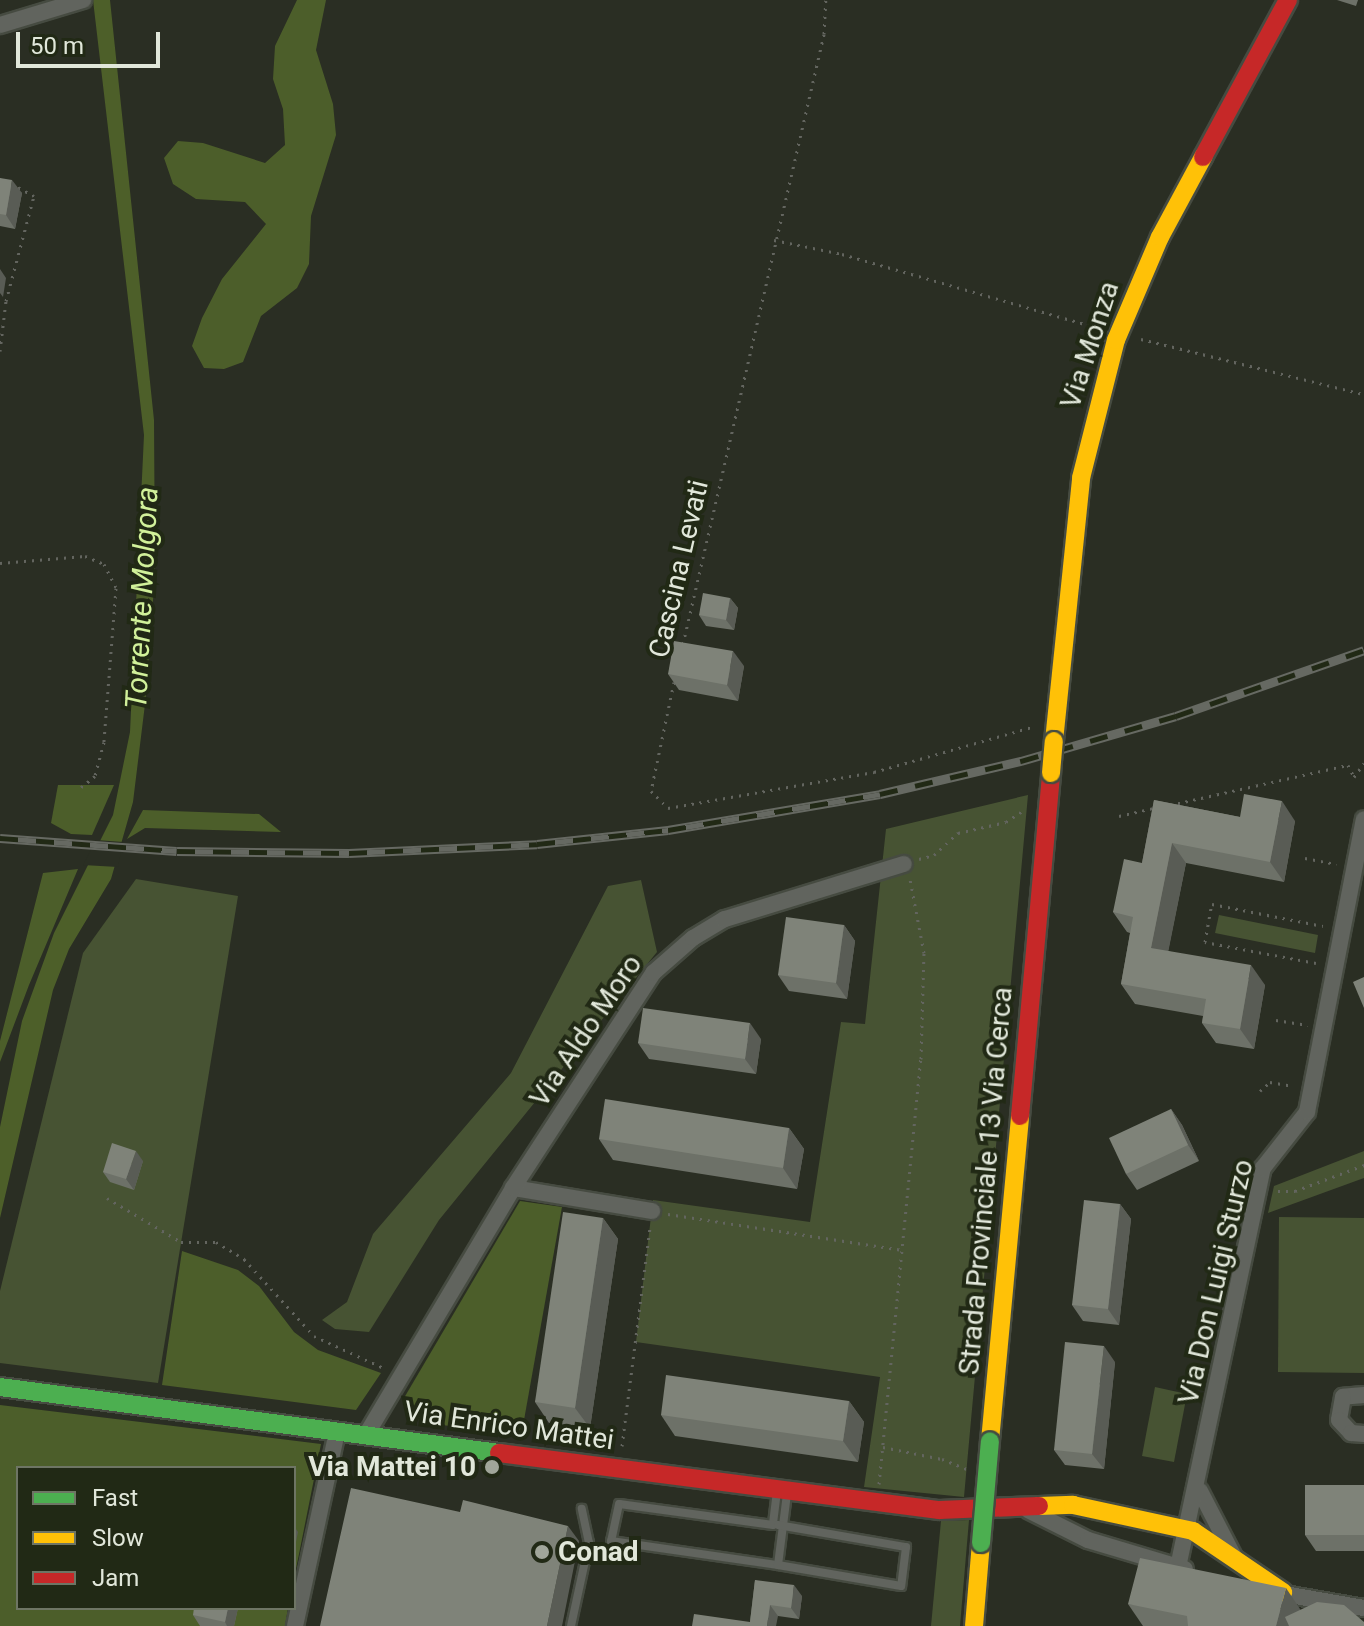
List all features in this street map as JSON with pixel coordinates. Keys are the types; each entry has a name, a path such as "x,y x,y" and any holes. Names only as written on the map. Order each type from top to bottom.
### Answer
{"main road":[{"name":"Via Monza","path":"1054,741 1081,478 1119,333 1167,224 1288,0"},
{"name":"Strada Provinciale 13 Via Cerca","path":"974,1626 1054,741"},
{"name":"Via Enrico Mattei","path":"0,1387 877,1503 939,1510 1012,1504 1073,1505 1188,1529"},
{"path":"1188,1529 1237,1575 1283,1592"}],"street":[{"path":"0,25 83,0"},
{"name":"Via Don Luigi Sturzo","path":"1178,1567 1198,1486 1258,1191 1269,1155 1307,1112 1364,820"},
{"name":"Via Aldo Moro","path":"366,1435 513,1188 640,989 685,945 745,911 904,864"},
{"path":"513,1188 652,1211"},
{"path":"1364,1395 1348,1394 1339,1406 1344,1429 1364,1434"},
{"path":"295,1626 337,1431"},
{"path":"1198,1486 1206,1512 1237,1575"},
{"path":"1012,1504 1088,1540 1206,1575"},
{"path":"1283,1592 1364,1608"}],"lane":[{"path":"778,1565 782,1491"},
{"path":"619,1504 778,1525 905,1545 901,1586 611,1541 619,1504"},
{"path":"571,1626 589,1543 582,1509"}],"path":[{"name":"Cascina Levati","path":"680,658 824,34 826,0"},
{"path":"0,351 6,301 34,196 9,184"},
{"path":"774,240 842,254 1119,333 1364,394"},
{"path":"0,563 85,556 104,564 116,588 104,742 95,776 78,790"},
{"name":"Cascina Levati","path":"676,673 651,791 668,808 874,772 1042,724"},
{"path":"1119,816 1348,765 1354,777 1364,763"},
{"path":"877,1503 921,1059 924,953 904,864 934,855 964,831 1006,822 1017,814"},
{"path":"1305,858 1335,864"},
{"path":"1316,963 1205,942 1212,904 1323,926"},
{"path":"1276,1020 1304,1024"},
{"path":"1260,1091 1270,1082 1292,1086"},
{"path":"1258,1191 1295,1191 1364,1165"},
{"path":"107,1198 181,1242 216,1242 244,1259 314,1336 374,1361 387,1370 392,1389"},
{"path":"619,1470 652,1211 904,1250"},
{"path":"883,1447 942,1459"}],"shaded area":[{"path":"297,0 326,0 316,50 333,104 336,135 311,216 309,264 297,288 261,316 243,362 224,369 204,368 192,346 202,318 222,279 266,224 245,202 196,199 173,184 164,158 178,141 203,143 265,163 285,145 283,109 273,79 275,46"},
{"path":"58,785 114,785 92,835 71,834 51,823"},
{"path":"1028,795 964,1497 864,1487 880,1377 636,1342 653,1200 810,1222 841,1022 865,1024 886,829"},
{"path":"143,810 259,814 281,832 145,828 127,839"},
{"path":"78,869 0,1062 0,1041 43,873"},
{"path":"136,879 238,896 158,1383 0,1363 0,1291 83,953"},
{"path":"641,880 657,952 439,1220 369,1332 335,1329 322,1320 347,1302 373,1234 511,1073 608,886"},
{"path":"1219,915 1318,935 1315,953 1215,933"},
{"path":"1364,1151 1364,1178 1268,1213 1274,1186"},
{"path":"520,1201 562,1207 521,1437 423,1422 404,1398"},
{"path":"1279,1217 1364,1218 1364,1373 1278,1372"},
{"path":"182,1251 238,1270 259,1286 294,1332 318,1350 381,1373 356,1410 162,1385"},
{"path":"1155,1387 1187,1394 1174,1462 1142,1456"},
{"path":"0,1405 321,1444 296,1569 296,1466 16,1466 16,1610 288,1610 285,1626 0,1626"},
{"path":"969,1520 960,1626 931,1626 941,1521"}],"water":[{"name":"Torrente Molgora","path":"93,0 110,0 154,420 155,573 146,696 133,802 111,879 69,949 53,990 0,1218 0,1127 22,1021 54,933 113,815 130,732 144,435"}],"pier":[{"path":"96,840 123,842 118,867 83,865"}],"building":[{"path":"0,178 12,180 6,215 0,214"},
{"path":"703,593 730,598 726,620 699,615"},
{"path":"674,641 733,651 727,685 668,674"},
{"path":"1244,794 1282,801 1270,862 1172,843 1151,948 1251,965 1240,1029 1202,1023 1206,999 1121,984 1133,917 1113,912 1124,859 1142,863 1154,800 1240,817"},
{"path":"786,917 844,925 836,983 778,975"},
{"path":"1364,977 1364,1008 1353,982"},
{"path":"643,1008 750,1023 745,1059 638,1043"},
{"path":"605,1099 789,1128 783,1168 599,1139"},
{"path":"1171,1109 1188,1145 1126,1174 1109,1138"},
{"path":"112,1143 136,1151 126,1179 103,1172"},
{"path":"1084,1200 1120,1204 1108,1309 1072,1305"},
{"path":"563,1212 603,1218 575,1408 535,1402"},
{"path":"1065,1342 1104,1346 1092,1454 1054,1450"},
{"path":"666,1375 849,1401 843,1441 661,1415"},
{"path":"1305,1485 1364,1485 1364,1535 1305,1535"},
{"path":"351,1488 460,1512 463,1500 568,1526 547,1626 320,1626"},
{"path":"1140,1558 1286,1588 1276,1626 1188,1626 1187,1616 1128,1604"},
{"path":"755,1580 794,1585 791,1608 770,1605 767,1626 692,1626 694,1614 750,1622"},
{"path":"1317,1602 1344,1605 1364,1622 1364,1626 1289,1626 1285,1617"},
{"path":"194,1610 228,1610 225,1622 193,1615"}],"railway":[{"path":"0,838 177,851 349,853 537,844 668,830 880,794 1021,761 1176,716 1364,650"}],"traffic: fast":[{"path":"0,1387 499,1453"},
{"path":"981,1543 990,1441"}],"traffic: slow":[{"path":"1054,741 1081,478 1116,340 1160,237 1203,157"},
{"path":"1051,773 1054,741"},
{"path":"990,1441 1020,1116"},
{"path":"1039,1506 1073,1505 1193,1531 1283,1592"},
{"path":"974,1626 981,1543"}],"traffic: jam":[{"path":"1203,157 1288,0"},
{"path":"1020,1116 1051,773"},
{"path":"499,1453 939,1510 1039,1506"}],"place":[{"name":"Via Mattei 10","path":"492,1467"},
{"name":"Conad","path":"542,1552"}]}
